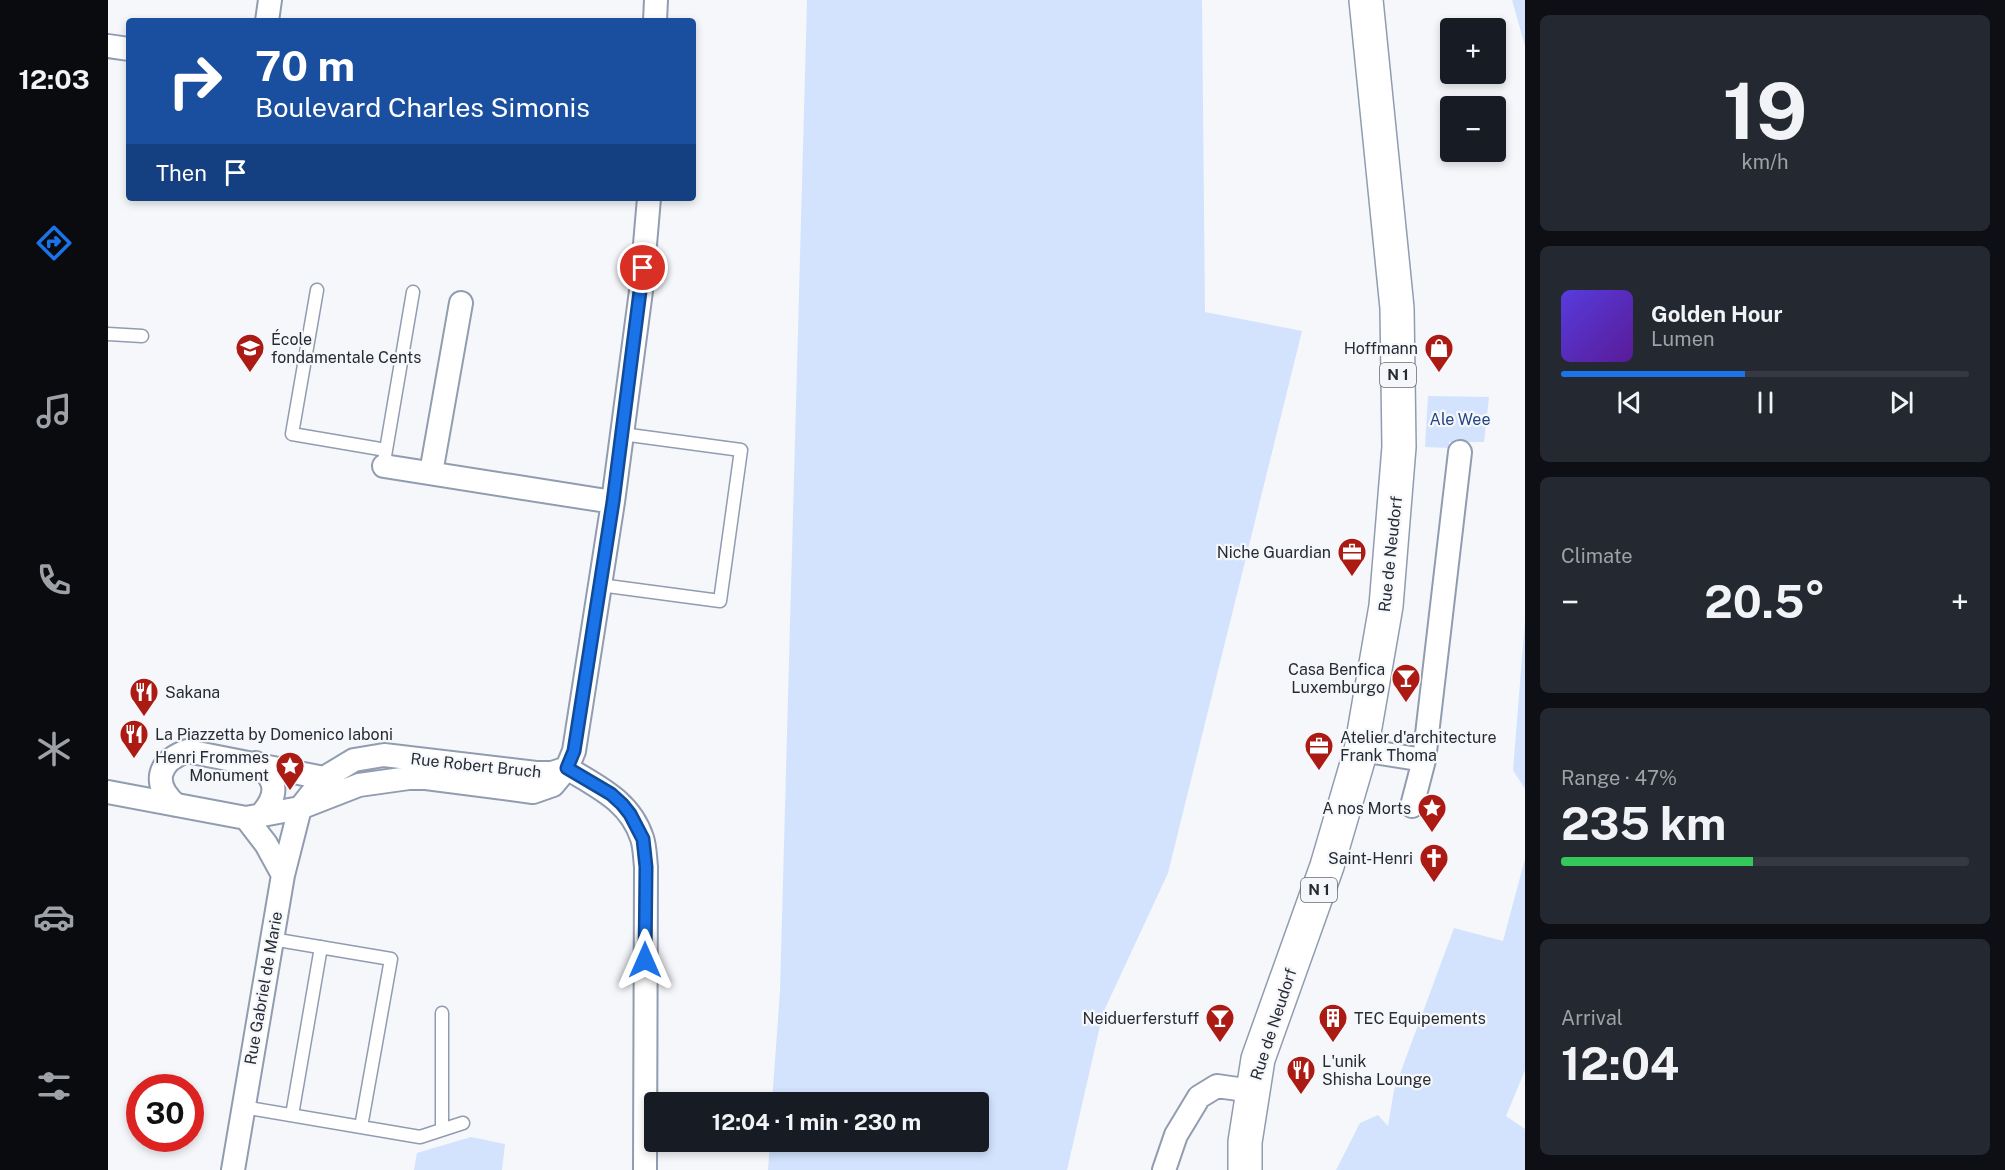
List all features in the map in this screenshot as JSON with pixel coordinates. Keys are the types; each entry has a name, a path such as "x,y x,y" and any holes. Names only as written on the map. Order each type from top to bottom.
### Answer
{"main road":[{"name":"Rue de Neudorf","path":"1245,1170 1245,1142 1258,1059 1330,857 1361,750 1386,606 1399,447 1396,284 1366,0"}],"street":[{"path":"267,18 270,0"},
{"path":"655,18 656,0"},
{"path":"108,46 126,49"},
{"path":"645,1170 646,867 643,839 622,804 611,794 567,768 574,751 613,502 640,291 649,201"},
{"path":"431,473 461,303"},
{"path":"1412,806 1424,760 1460,452"},
{"path":"385,458 431,473 613,502"},
{"path":"1361,750 1424,760"},
{"path":"176,805 166,795 161,782 163,768 173,756 187,752 256,763 324,778"},
{"name":"Rue Robert Bruch","path":"300,808 324,778 354,760 384,755 536,773 552,773 567,768"},
{"path":"256,763 269,773 274,788 271,804 253,817 283,875"},
{"name":"Rue Robert Bruch","path":"108,792 253,817 300,808 359,785 409,778 426,778 533,792 553,785 567,768"},
{"name":"Rue Gabriel de Marie","path":"232,1170 283,875 300,808"},
{"name":"Rue de Neudorf","path":"1164,1170 1176,1135 1199,1097 1217,1086 1252,1091"}],"lane":[{"path":"317,290 292,434 385,458 413,292"},
{"path":"108,334 142,336"},
{"path":"600,585 720,601 741,450 622,434"},
{"path":"272,939 391,959 362,1127"},
{"path":"292,1115 321,947"},
{"path":"442,1014 442,1129"},
{"path":"243,1107 420,1137 463,1123"}],"green space":[{"path":"807,0 1202,0 1205,312 1302,331 1168,873 1103,1013 1067,1170 768,1170 769,1152 989,1152 989,1092 773,1092 780,991"},
{"path":"1512,0 1525,0 1525,46"},
{"name":"Ale Wee","path":"1428,396 1489,397 1484,442 1449,442 1449,448 1425,447"},
{"path":"1525,621 1525,789 1513,770"},
{"path":"1525,859 1525,1070 1506,1116 1525,1129 1525,1170 1336,1170 1360,1123 1378,1115 1388,1126 1394,1090 1454,928 1503,941"},
{"path":"471,1137 505,1144 502,1170 414,1170 417,1153"}],"place":[{"name":"École fondamentale Cents","path":"250,374"},
{"name":"Hoffmann","path":"1439,374"},
{"name":"Niche Guardian","path":"1352,578"},
{"name":"Casa Benfica Luxemburgo","path":"1406,704"},
{"name":"Sakana","path":"144,718"},
{"name":"La Piazzetta by Domenico Iaboni","path":"134,760"},
{"name":"Atelier d'architecture Frank Thoma","path":"1319,772"},
{"name":"Henri Frommes Monument","path":"290,792"},
{"name":"A nos Morts","path":"1432,834"},
{"name":"Saint-Henri","path":"1434,884"},
{"name":"Neiduerferstuff","path":"1220,1044"},
{"name":"TEC Equipements","path":"1333,1044"},
{"name":"L'unik Shisha Lounge","path":"1301,1096"}],"route":[{"path":"643,268 613,502 574,751 567,768 611,794 622,804 643,839 646,867 645,960"}]}
